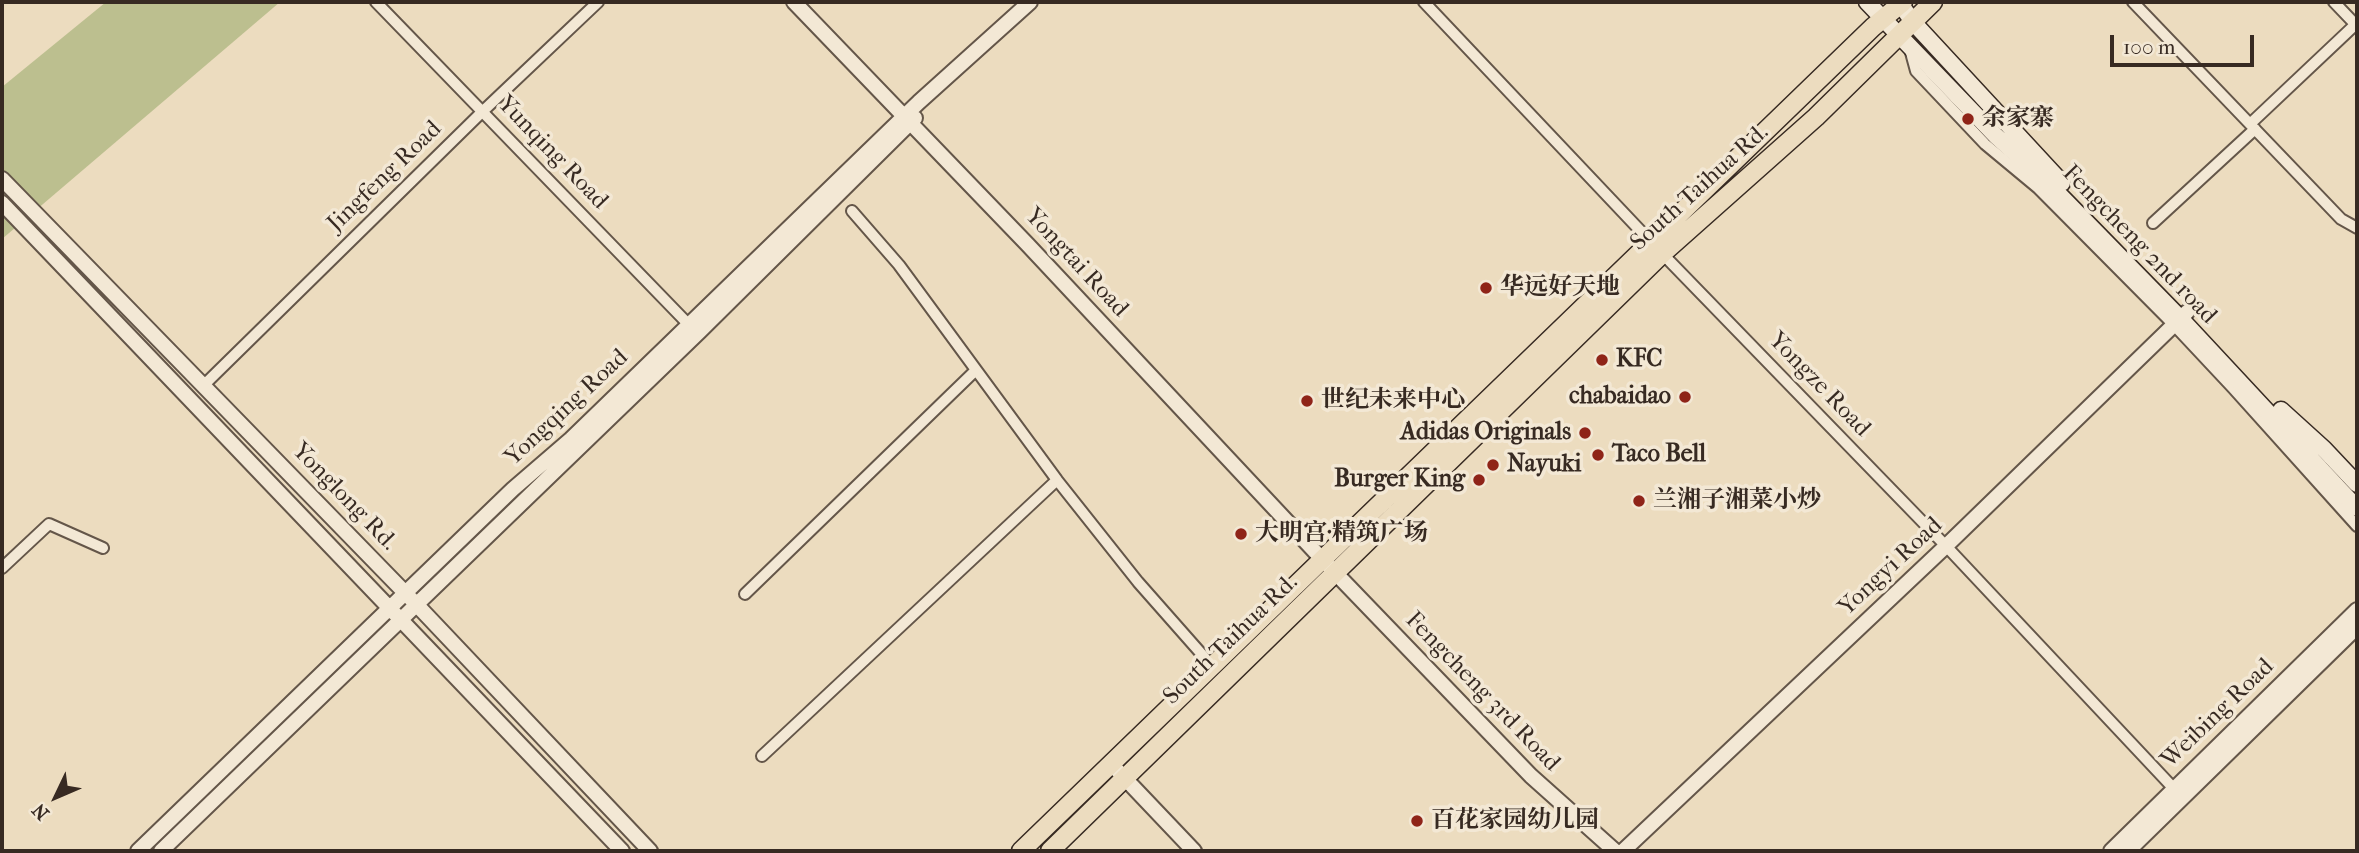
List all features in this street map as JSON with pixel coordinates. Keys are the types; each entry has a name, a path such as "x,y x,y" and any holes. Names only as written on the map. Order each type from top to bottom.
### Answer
{"main road":[{"name":"Fengcheng 2nd road","path":"1867,2 1884,18 1908,33 2054,174 2180,319 2357,508"},
{"name":"South Taihua Rd.","path":"1050,851 1335,573 1901,2"},
{"name":"Fengcheng 2nd road","path":"1901,2 1908,33"},
{"name":"South Taihua Rd.","path":"1021,851 1322,559 1657,248 1816,117 1908,33 1933,2"},
{"name":"Fengcheng 2nd road","path":"2180,319 2324,449 2357,484"}],"street":[{"name":"Yunqing Road","path":"376,2 693,329"},
{"name":"Jingfeng Road","path":"204,385 482,111 598,2"},
{"name":"Yongtai Road","path":"794,2 908,119 1322,559"},
{"name":"Yongqing Road","path":"161,851 411,599 1030,2"},
{"name":"Yongqing Road","path":"908,119 1042,2"},
{"name":"Yongze Road","path":"1424,2 1657,248 1946,546 2178,794"},
{"path":"2133,2 2341,219 2357,228"},
{"path":"2152,223 2356,24 2334,2"},
{"path":"1908,33 1916,71 1985,144 2038,188 2180,319 2233,388 2357,526"},
{"name":"Yonglong Rd.","path":"2,179 411,599 650,851"},
{"name":"Yonglong Rd.","path":"2,203 622,851"},
{"path":"852,211 900,265 1057,480 1138,582 1213,667"},
{"name":"Yongyi Road","path":"1623,851 1946,546 2180,319"},
{"path":"745,594 976,370"},
{"path":"762,756 1057,480"},
{"path":"2,568 49,524 103,548"},
{"name":"Fengcheng 3rd Road","path":"1322,559 1531,776 1615,851"},
{"name":"Weibing Road","path":"2128,851 2178,794 2357,610"},
{"name":"Yongqing Road","path":"138,851 397,613"},
{"name":"Weibing Road","path":"2111,851 2178,794 2357,628"},
{"path":"1111,765 1194,851"}],"green space":[{"path":"106,2 280,2 2,239 2,87"}],"place":[{"name":"余家寨","path":"1968,119"},
{"name":"华远好天地","path":"1486,288"},
{"name":"KFC","path":"1602,360"},
{"name":"chabaidao","path":"1685,397"},
{"name":"世纪未来中心","path":"1307,401"},
{"name":"Adidas Originals","path":"1585,433"},
{"name":"Taco Bell","path":"1598,455"},
{"name":"Nayuki","path":"1493,465"},
{"name":"Burger King","path":"1479,480"},
{"name":"兰湘子湘菜小炒","path":"1639,501"},
{"name":"大明宫·精筑广场","path":"1241,534"},
{"name":"百花家园幼儿园","path":"1417,821"}]}
